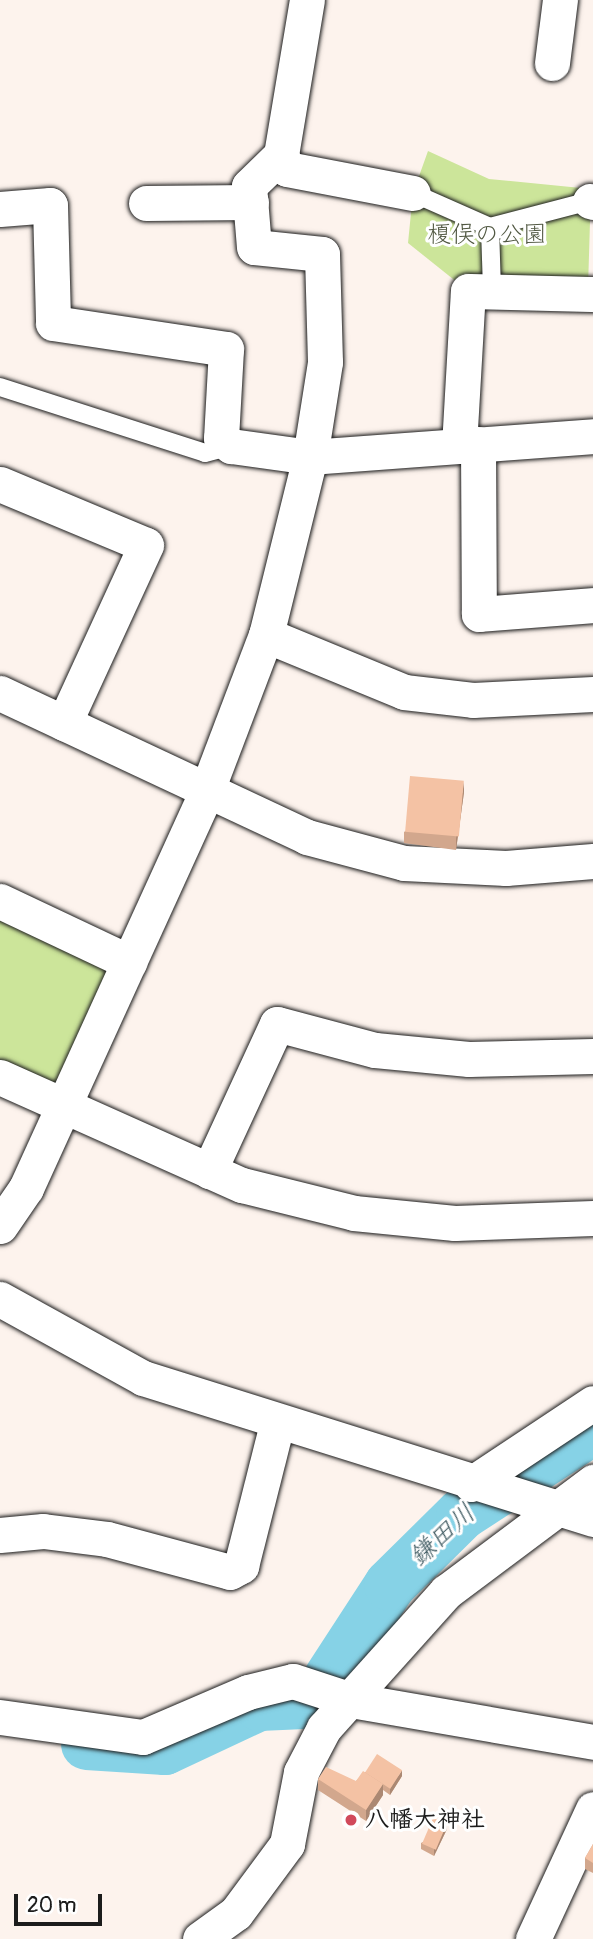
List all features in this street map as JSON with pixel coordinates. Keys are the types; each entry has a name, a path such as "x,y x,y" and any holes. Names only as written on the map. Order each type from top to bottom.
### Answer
{"street":[{"path":"307,0 281,155 287,169 413,194"},
{"path":"552,63 560,0"},
{"path":"0,1226 26,1188 129,962 206,790 265,635 310,457 325,362 322,254 254,247 249,186 281,155"},
{"path":"146,203 251,202"},
{"path":"0,209 50,205 53,323 226,349 221,438 231,446 310,457 593,436"},
{"path":"593,294 468,291 468,445 479,614 593,605"},
{"path":"0,484 146,545 64,723"},
{"path":"265,635 404,692 472,699 593,694"},
{"path":"0,693 307,837 404,863 506,868 593,860"},
{"path":"0,901 129,962"},
{"path":"209,1171 277,1024 388,1052 469,1059 593,1056"},
{"path":"0,1077 209,1171 354,1213 455,1223 593,1218"},
{"path":"0,1299 143,1378 276,1424 593,1519"},
{"path":"471,1484 593,1403"},
{"path":"0,1535 43,1531 107,1539 230,1572 241,1566 276,1424"},
{"path":"200,1939 236,1913 286,1844 311,1750 351,1700 446,1592 554,1508 593,1482"},
{"path":"0,1717 144,1737 248,1692 293,1681 351,1700 593,1742"},
{"path":"533,1939 593,1810"}],"lane":[{"path":"413,194 490,227 592,202"},
{"path":"490,227 492,292"},
{"path":"0,387 205,453 231,446"}],"green space":[{"name":"榎俣の公園","path":"428,151 489,179 591,189 588,288 468,291 408,243 413,193"},
{"path":"0,906 121,965 60,1099 0,1071"}],"building":[{"path":"410,776 464,781 459,836 405,832"},
{"path":"377,1754 402,1770 390,1789 365,1772"},
{"path":"326,1767 356,1781 363,1771 383,1784 366,1810 318,1779"},
{"path":"433,1818 447,1824 436,1850 422,1844"},
{"path":"593,1844 593,1863 585,1858"}],"waterway":[{"name":"鎌田川","path":"329,1679 390,1585 462,1514 593,1429"},
{"name":"鎌田川","path":"87,1744 165,1749 259,1705 304,1703"}],"place":[{"name":"八幡大神社","path":"351,1820"}]}
